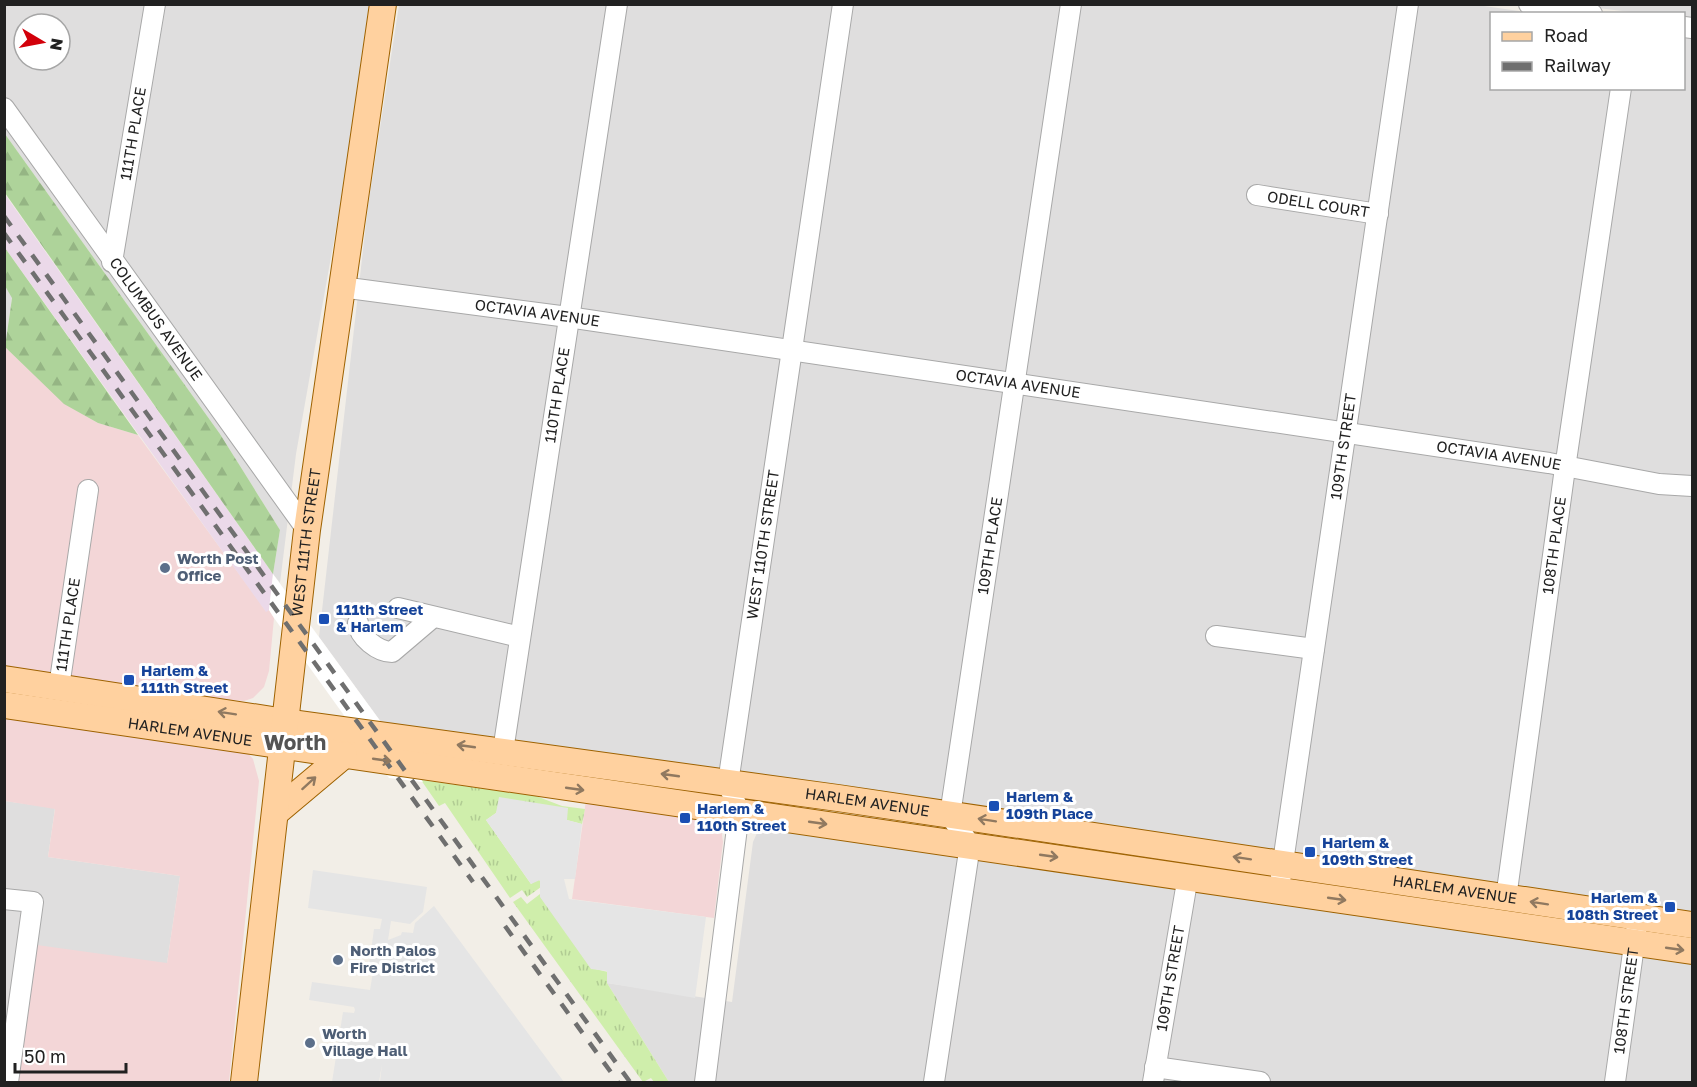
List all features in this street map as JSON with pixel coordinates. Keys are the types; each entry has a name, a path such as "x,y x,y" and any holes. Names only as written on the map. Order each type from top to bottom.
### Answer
{"main road":[{"name":"WEST 111TH STREET","path":"244,1083 307,530 383,4"},
{"name":"HARLEM AVENUE","path":"4,679 59,687 284,734 344,755 1692,951"},
{"path":"54,712 59,687"},
{"name":"HARLEM AVENUE","path":"4,705 54,712 284,734 503,751 950,814 1692,926"},
{"path":"275,813 344,755"}],"street":[{"name":"111TH PLACE","path":"112,262 155,4"},
{"name":"110TH PLACE","path":"503,751 617,4"},
{"name":"WEST 110TH STREET","path":"705,1083 739,812 728,783 843,4"},
{"name":"109TH PLACE","path":"950,814 1071,4"},
{"name":"109TH STREET","path":"1279,890 1408,4"},
{"path":"1530,5 1578,12"},
{"name":"108TH PLACE","path":"1506,898 1565,468 1621,90"},
{"name":"COLUMBUS AVENUE","path":"4,108 112,262 307,530"},
{"name":"ODELL COURT","path":"1257,195 1378,214"},
{"name":"OCTAVIA AVENUE","path":"341,287 568,317 1549,463 1565,468 1659,484 1692,486"},
{"name":"111TH PLACE","path":"59,687 88,490"},
{"path":"398,608 432,618 520,637"},
{"path":"358,623 363,636 383,652 392,652 432,618"},
{"path":"1216,636 1314,649"},
{"path":"934,1083 970,845 950,814"},
{"name":"109TH STREET","path":"1154,1075 1188,876"},
{"path":"4,898 33,903 8,1083"},
{"name":"108TH STREET","path":"1615,1083 1638,918"},
{"path":"1154,1075 1260,1083"}],"shaded area":[{"path":"1470,4 1526,12 1490,12 1490,90 1685,90 1685,35 1692,36 1692,914 381,722 319,637 368,206 399,5"},
{"path":"4,5 369,5 342,195 296,454 280,583 273,574 280,530 220,434 5,134"},
{"path":"1573,5 1692,5 1692,21 1685,19 1685,12 1631,12"},
{"path":"4,193 273,574 269,610 266,612 5,248"},
{"path":"5,286 12,297 5,349"},
{"path":"5,347 65,404 98,423 138,435 266,611 269,610 274,618 269,671 264,687 253,698 244,701 217,699 5,667"},
{"path":"5,715 247,752 253,759 259,781 229,1082 16,1082 37,945 167,963 180,876 48,857 55,809 5,801"},
{"path":"499,797 568,808 567,820 582,824 575,879 564,879 569,899 706,917 695,998 607,983 607,971 591,969 540,897 540,880 531,884 486,820 496,813"},
{"path":"586,800 708,817 716,822 721,828 723,842 714,918 572,899"},
{"path":"5,801 55,808 48,857 180,876 167,963 16,1082 5,1082"},
{"path":"766,827 1692,960 1692,1082 669,1082 607,983 732,1002 753,842 757,833"},
{"path":"313,870 427,887 423,912 410,924 391,921 388,940 401,935 402,932 413,933 415,923 434,906 564,1082 380,1082 382,1064 379,1082 332,1082 343,1012 354,1013 355,1010 354,1007 309,1000 312,982 370,990 374,966 369,965 374,929 380,929 382,919 308,908"}],"green space":[{"path":"5,134 220,434 280,530 273,574 5,193"},
{"path":"4,248 138,435 98,423 64,404 5,347 12,298 5,286"},
{"path":"421,780 536,796 562,806 585,809 582,824 567,820 567,808 498,808 496,813 486,820 531,884 538,879 542,883 541,887 527,897 522,890 510,898 445,803 439,806"},
{"path":"540,894 591,968 608,972 607,983 669,1082 654,1082 651,1078 643,1082 513,902 521,897 527,904"}],"pier":[{"path":"273,574 423,782 389,778 269,610"}],"railway":[{"path":"4,216 630,1082"},
{"path":"4,233 473,882"},
{"path":"505,926 618,1082"}],"place":[{"name":"Worth Post Office","path":"165,568"},
{"name":"111th Street & Harlem","path":"324,619"},
{"name":"Harlem & 111th Street","path":"129,680"},
{"name":"Harlem & 109th Place","path":"994,806"},
{"name":"Harlem & 110th Street","path":"685,818"},
{"name":"Harlem & 109th Street","path":"1310,852"},
{"name":"Harlem & 108th Street","path":"1670,907"},
{"name":"North Palos Fire District","path":"338,960"},
{"name":"Worth Village Hall","path":"310,1043"}],"district":[{"name":"Worth","path":"295,743"}]}
